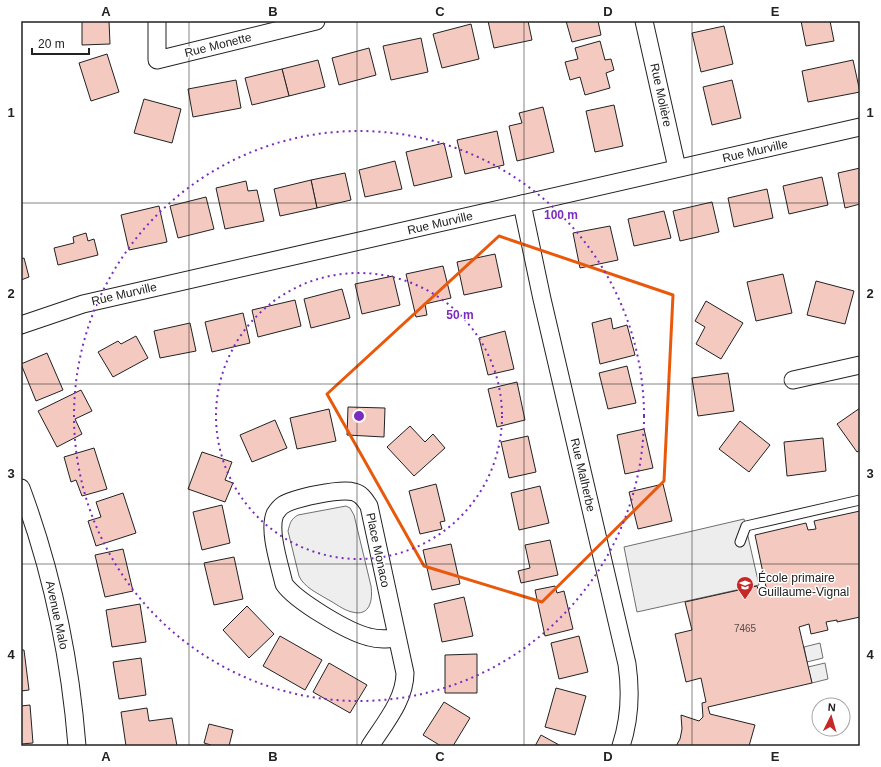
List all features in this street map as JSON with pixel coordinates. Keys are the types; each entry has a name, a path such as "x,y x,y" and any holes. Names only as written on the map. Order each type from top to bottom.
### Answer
{"street":[{"name":"Rue Monette","path":"157,21 157,60 316,21"},
{"name":"Rue Molière","path":"644,21 677,168"},
{"name":"Rue Murville","path":"21,326 83,304 860,127"},
{"name":"Rue Malherbe","path":"522,204 542,299 627,664 629,708 622,746"},
{"path":"793,380 860,365"},
{"name":"Avenue Malo","path":"21,488 27,522 43,555 57,608 71,688 77,746"},
{"name":"Place Monaco","path":"370,746 404,690 405,673 369,506 364,497 356,492 337,490 292,500 281,506 274,518 273,533 284,584 288,590 336,622 357,633 371,638 397,638"}],"lane":[{"path":"740,542 746,526 860,500"}],"highlighted area":[{"path":"499,236 673,295 664,481 542,602 424,566 327,394"}],"shaded area":[{"path":"346,506 350,508 354,515 371,586 371,602 366,610 358,613 342,608 307,587 301,580 288,531 291,522 298,515"},
{"path":"744,519 759,585 637,612 624,547"},
{"path":"820,643 823,658 807,662 804,647"},
{"path":"825,663 828,679 812,683 808,667"}],"building":[{"path":"82,21 109,21 110,44 82,45"},
{"path":"488,21 528,21 532,40 494,48"},
{"path":"566,21 598,21 601,35 572,42"},
{"path":"801,21 830,21 834,41 806,46"},
{"path":"471,24 479,59 442,68 433,34"},
{"path":"724,26 733,64 701,72 692,33"},
{"path":"421,38 428,72 391,80 383,46"},
{"path":"600,41 605,60 611,59 614,70 606,73 610,88 585,95 580,77 570,80 565,62 578,59 575,48"},
{"path":"369,48 376,75 339,85 332,58"},
{"path":"107,54 119,92 91,101 79,63"},
{"path":"318,60 325,87 289,96 282,69"},
{"path":"853,60 860,92 808,102 802,71"},
{"path":"282,69 289,96 252,105 245,78"},
{"path":"236,80 241,108 193,117 188,89"},
{"path":"732,80 741,118 712,125 703,87"},
{"path":"144,99 181,109 172,143 134,133"},
{"path":"614,105 623,146 595,152 586,111"},
{"path":"543,107 554,152 517,161 509,126 522,123 519,113"},
{"path":"497,131 504,165 465,174 457,140"},
{"path":"444,143 452,177 414,186 406,152"},
{"path":"395,161 402,189 365,197 359,170"},
{"path":"860,168 860,204 845,208 838,173"},
{"path":"345,173 351,200 317,208 311,180"},
{"path":"822,177 828,205 789,214 783,186"},
{"path":"311,180 317,208 280,216 274,189"},
{"path":"246,181 248,191 257,190 264,221 225,229 216,188"},
{"path":"767,189 773,218 734,227 728,198"},
{"path":"206,197 214,229 178,238 170,206"},
{"path":"712,202 719,232 680,241 673,211"},
{"path":"159,206 167,242 129,250 121,215"},
{"path":"664,211 671,238 634,246 628,219"},
{"path":"610,226 618,260 580,268 573,233"},
{"path":"86,233 88,241 94,239 98,255 58,265 54,248 74,243 73,237"},
{"path":"495,254 502,287 464,295 457,262"},
{"path":"24,258 29,277 21,280 21,259"},
{"path":"443,266 451,298 425,304 427,315 416,317 406,274"},
{"path":"783,274 792,313 756,321 747,282"},
{"path":"393,276 400,305 362,314 355,284"},
{"path":"816,281 854,291 845,324 807,315"},
{"path":"342,289 350,318 311,328 304,299"},
{"path":"295,300 301,326 258,337 252,310"},
{"path":"706,301 743,323 721,359 696,344 705,327 695,321"},
{"path":"243,313 250,343 212,352 205,322"},
{"path":"611,318 613,329 627,325 635,355 600,364 592,323"},
{"path":"190,323 196,351 160,358 154,331"},
{"path":"505,331 514,369 488,375 479,338"},
{"path":"136,336 148,358 113,377 98,352 118,341 121,344"},
{"path":"47,353 63,390 36,401 21,364"},
{"path":"627,366 636,403 608,409 599,373"},
{"path":"728,373 734,411 698,416 692,378"},
{"path":"517,382 525,420 497,427 488,389"},
{"path":"81,390 92,411 75,419 82,434 57,447 38,411"},
{"path":"348,407 385,408 384,437 347,435"},
{"path":"860,408 860,450 857,452 837,424"},
{"path":"329,409 336,441 297,449 290,418"},
{"path":"275,420 287,448 252,462 240,435"},
{"path":"740,421 770,445 749,472 719,449"},
{"path":"410,426 425,442 433,434 445,448 414,476 387,447"},
{"path":"644,429 653,468 625,474 617,435"},
{"path":"528,436 536,472 509,478 501,442"},
{"path":"823,438 826,471 787,476 784,442"},
{"path":"94,448 107,489 82,496 76,480 71,482 64,457"},
{"path":"202,452 232,462 225,480 233,483 225,502 188,489"},
{"path":"436,484 445,521 440,522 442,529 420,534 409,491"},
{"path":"663,484 672,521 638,529 629,492"},
{"path":"540,486 549,523 519,530 511,493"},
{"path":"123,493 136,533 96,546 88,521 101,517 96,502"},
{"path":"222,505 230,543 202,550 193,512"},
{"path":"860,511 860,617 837,622 837,620 826,622 828,630 811,634 809,624 799,627 812,683 708,707 710,714 755,725 749,746 676,746 680,739 682,729 681,715 699,721 703,717 702,703 706,702 701,678 686,682 675,634 692,630 685,602 757,586 758,589 766,587 755,535 806,523 808,530 816,529 814,521"},
{"path":"550,540 558,575 521,583 518,571 530,568 525,545"},
{"path":"451,544 460,584 432,590 423,550"},
{"path":"123,549 133,591 105,597 95,555"},
{"path":"234,557 243,599 214,605 204,563"},
{"path":"555,586 557,593 564,591 573,629 545,636 535,590"},
{"path":"464,597 473,636 442,642 434,604"},
{"path":"140,604 146,642 112,647 106,610"},
{"path":"247,606 274,634 249,658 223,630"},
{"path":"280,636 322,660 305,690 263,666"},
{"path":"579,636 588,672 559,679 551,643"},
{"path":"21,650 24,650 29,690 21,691"},
{"path":"477,654 477,693 445,693 445,655"},
{"path":"141,658 146,695 119,699 113,662"},
{"path":"329,663 367,685 350,713 313,692"},
{"path":"556,688 586,696 575,735 545,727"},
{"path":"444,702 470,718 453,746 441,746 423,735"},
{"path":"30,705 33,743 21,744 21,706"},
{"path":"147,708 149,721 172,718 177,746 126,746 121,712"},
{"path":"209,724 233,730 229,746 210,746 211,745 204,743"},
{"path":"541,735 561,746 535,746"}],"place":[{"name":"École primaire Guillaume-Vignal","path":"745,600"}]}
